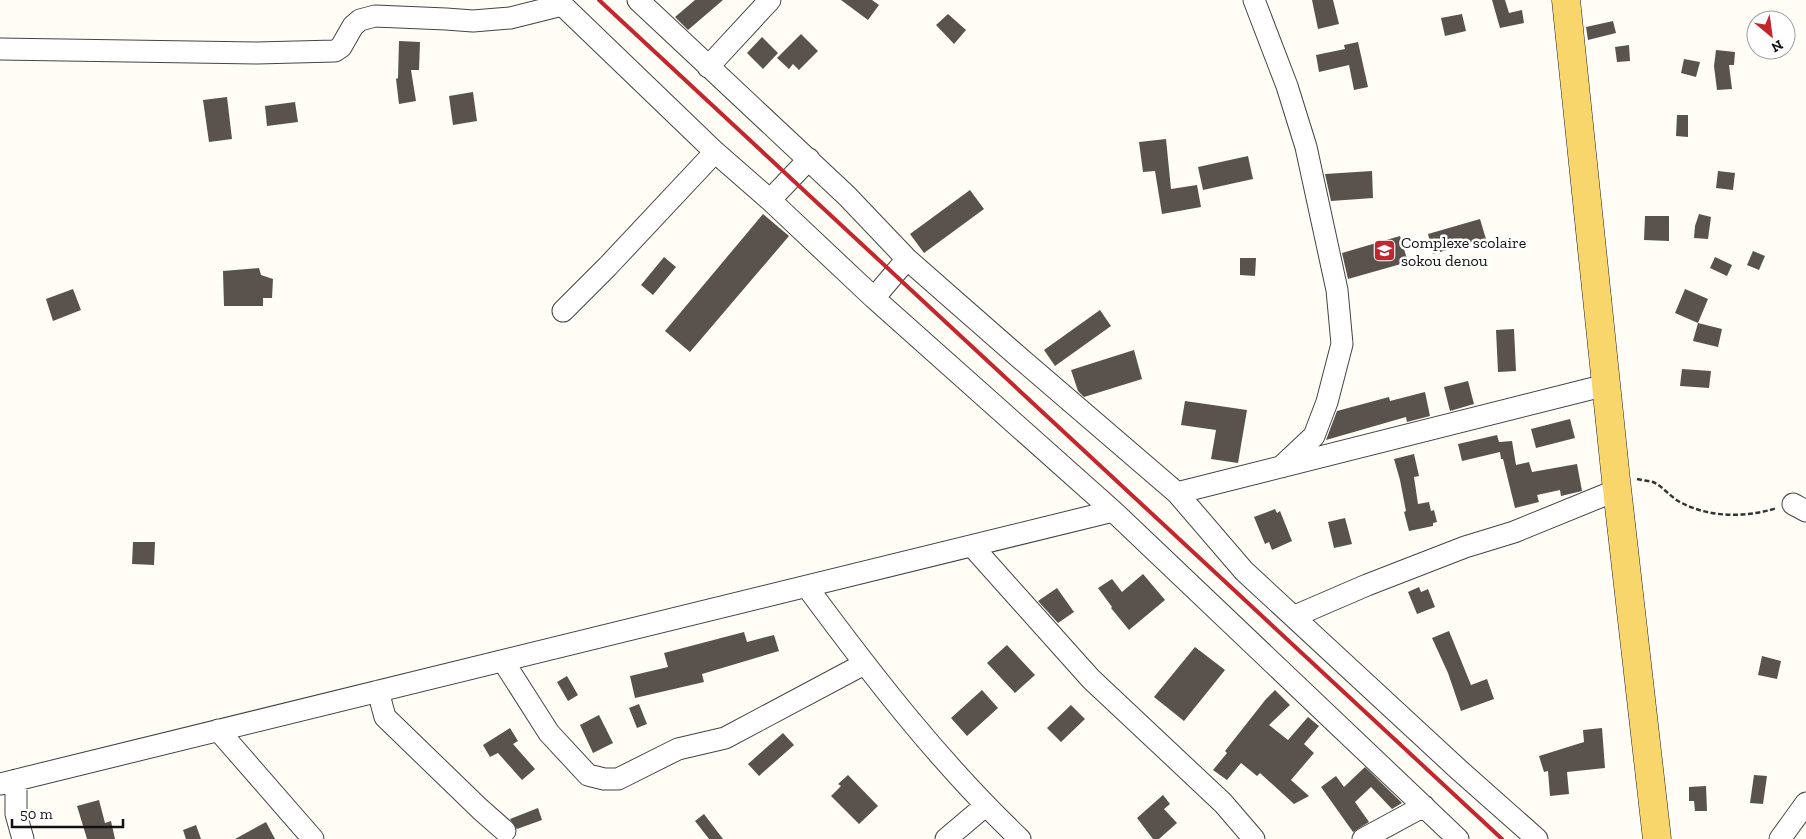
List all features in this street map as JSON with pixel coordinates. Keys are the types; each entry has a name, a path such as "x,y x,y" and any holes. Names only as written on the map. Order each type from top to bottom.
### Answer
{"main road":[{"path":"1566,0 1616,485 1657,839"}],"street":[{"path":"638,0 847,196 907,259 1177,493 1244,571 1295,616 1451,763 1537,839"},
{"path":"708,67 770,0"},
{"path":"1254,0 1287,86 1306,147 1337,290 1342,344 1327,402 1314,436 1281,467"},
{"path":"0,49 248,53 335,51 341,47 353,26 360,20 374,16 446,18 473,22 510,18 559,2 715,152 770,200 874,298 1114,512 1458,839"},
{"path":"563,311 715,152"},
{"path":"770,200 809,160"},
{"path":"874,298 907,259"},
{"path":"1177,493 1606,385"},
{"path":"1295,616 1367,585 1465,547 1514,532 1616,485"},
{"path":"23,839 8,782 1114,512"},
{"path":"972,546 1091,679 1223,803 1254,839"},
{"path":"807,586 864,664 985,806 1020,839"},
{"path":"503,661 549,732 588,775 604,779 618,779 678,749 725,738 864,664"},
{"path":"378,691 386,717 505,831"},
{"path":"218,730 313,839"},
{"path":"1780,839 1806,803"},
{"path":"946,839 985,806"},
{"path":"1363,839 1424,806"}],"path":[{"path":"1616,485 1634,478 1654,483 1678,501 1698,509 1725,515 1757,514 1800,508"}],"building":[{"path":"695,0 723,0 688,30 675,17"},
{"path":"841,0 872,0 879,5 868,20"},
{"path":"1312,0 1333,0 1339,24 1318,29"},
{"path":"1492,0 1505,0 1509,13 1522,10 1524,23 1500,28"},
{"path":"948,14 966,30 954,44 936,25"},
{"path":"1462,14 1466,31 1445,36 1441,18"},
{"path":"1613,21 1616,33 1588,40 1586,27"},
{"path":"801,34 818,51 799,70 793,64 789,69 777,58"},
{"path":"762,37 778,53 763,69 747,53"},
{"path":"399,41 420,42 419,70 411,70 416,101 399,104 396,79 398,78"},
{"path":"1358,42 1368,87 1354,90 1349,65 1319,72 1316,55 1345,49 1344,45"},
{"path":"1629,45 1630,61 1617,62 1615,47"},
{"path":"1716,50 1735,52 1734,65 1729,65 1732,89 1717,90 1714,66"},
{"path":"1684,59 1700,62 1696,77 1681,73"},
{"path":"473,92 477,121 453,125 449,96"},
{"path":"227,97 232,139 209,142 203,100"},
{"path":"295,102 298,122 267,126 265,106"},
{"path":"1677,115 1688,115 1688,137 1676,136"},
{"path":"1166,139 1171,189 1197,185 1201,207 1162,214 1155,171 1143,172 1139,142"},
{"path":"1248,156 1253,179 1203,190 1198,167"},
{"path":"1372,171 1373,198 1331,201 1325,174"},
{"path":"1718,171 1735,173 1733,190 1716,188"},
{"path":"970,190 984,209 924,253 910,234"},
{"path":"763,214 789,236 690,352 665,331"},
{"path":"1699,214 1711,217 1708,239 1694,238"},
{"path":"1645,216 1669,216 1669,241 1644,240"},
{"path":"1480,219 1486,239 1433,254 1428,234"},
{"path":"1400,236 1408,262 1348,279 1342,253"},
{"path":"1753,251 1765,256 1759,270 1747,265"},
{"path":"664,257 676,267 653,295 641,285"},
{"path":"1715,257 1732,265 1727,276 1710,268"},
{"path":"1240,258 1256,258 1255,276 1240,275"},
{"path":"259,268 261,275 273,279 272,298 263,298 263,306 224,306 223,271"},
{"path":"73,289 81,310 53,321 46,299"},
{"path":"1685,289 1708,299 1698,323 1675,313"},
{"path":"1100,310 1111,326 1055,366 1044,350"},
{"path":"1698,323 1722,329 1718,347 1693,341"},
{"path":"1514,329 1516,371 1498,372 1496,330"},
{"path":"1134,350 1142,379 1084,397 1078,391 1071,370"},
{"path":"1682,369 1711,371 1709,388 1680,386"},
{"path":"1468,381 1474,404 1450,411 1444,387"},
{"path":"1425,392 1430,416 1407,422 1406,417 1326,440 1337,411 1389,397 1390,401"},
{"path":"1185,401 1247,410 1238,463 1211,459 1216,430 1181,425"},
{"path":"1570,419 1575,438 1536,448 1531,429"},
{"path":"1497,435 1499,442 1512,441 1516,465 1529,462 1532,472 1577,464 1582,491 1561,496 1560,490 1537,495 1539,502 1515,508 1500,452 1462,461 1458,444"},
{"path":"1414,454 1419,476 1414,477 1418,504 1429,502 1431,511 1434,510 1437,522 1433,523 1433,526 1409,531 1404,512 1406,511 1400,480 1394,459"},
{"path":"1275,509 1277,513 1280,511 1292,541 1272,550 1269,542 1265,544 1254,517"},
{"path":"1345,518 1352,544 1334,548 1328,522"},
{"path":"133,542 155,542 154,565 132,564"},
{"path":"1143,574 1165,600 1129,630 1098,588 1112,579 1122,592"},
{"path":"1419,587 1421,592 1428,589 1435,607 1417,614 1408,592"},
{"path":"1057,588 1074,612 1058,623 1038,601"},
{"path":"1449,631 1471,685 1487,679 1494,699 1461,711 1448,673 1432,638"},
{"path":"744,632 747,642 774,635 779,651 702,674 704,682 635,698 630,676 668,667 664,653"},
{"path":"1007,645 1035,675 1015,693 987,663"},
{"path":"1195,647 1225,670 1184,721 1154,697"},
{"path":"1762,656 1781,661 1777,679 1758,675"},
{"path":"567,676 578,695 568,701 557,682"},
{"path":"982,690 998,708 967,736 951,718"},
{"path":"1275,690 1290,705 1269,725 1288,740 1308,717 1319,726 1304,744 1314,753 1291,780 1309,796 1294,804 1260,773 1257,776 1241,763 1227,780 1213,770 1227,753 1225,751"},
{"path":"639,704 647,724 637,728 629,708"},
{"path":"1071,705 1085,719 1061,742 1047,728"},
{"path":"599,715 613,743 593,753 580,725"},
{"path":"510,728 518,741 513,744 535,769 522,780 498,753 490,757 483,745"},
{"path":"1602,728 1605,768 1567,772 1569,794 1550,796 1548,771 1544,772 1539,756 1584,742 1583,730"},
{"path":"783,733 794,745 759,776 748,764"},
{"path":"1365,767 1402,803 1392,809 1371,787 1355,802 1369,822 1353,832 1321,787 1336,776 1344,787"},
{"path":"848,775 878,806 859,824 831,796 841,786 838,784"},
{"path":"1754,775 1767,776 1763,804 1750,803"},
{"path":"1706,786 1707,811 1695,811 1694,801 1689,801 1689,787"},
{"path":"1163,795 1170,804 1164,809 1177,823 1159,839 1153,839 1137,818"},
{"path":"99,800 105,823 111,821 115,839 87,839 77,806"},
{"path":"538,808 542,820 517,829 510,819"},
{"path":"704,814 723,839 709,839 695,821"},
{"path":"266,822 275,839 235,839"},
{"path":"196,825 201,839 186,839 183,830"}],"railway":[{"path":"599,0 1502,839"}],"place":[{"name":"Complexe scolaire sokou denou","path":"1385,251"}]}
